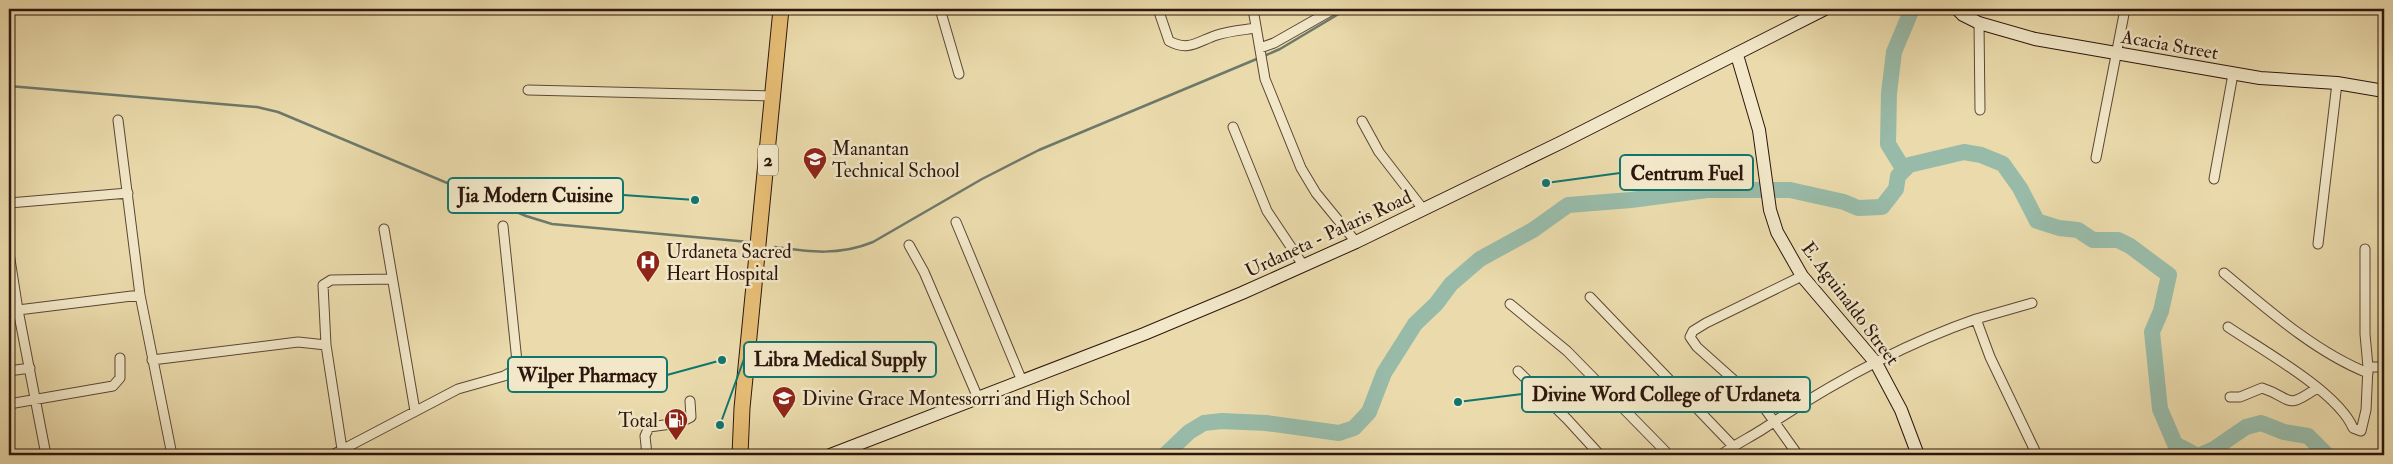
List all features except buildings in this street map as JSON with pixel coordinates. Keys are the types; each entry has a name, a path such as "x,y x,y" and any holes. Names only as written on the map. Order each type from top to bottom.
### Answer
{"main road":[{"name":"2","path":"740,455 742,408 782,9"},
{"name":"Urdaneta - Palaris Road","path":"830,455 1144,334 1356,242 1738,55 1825,9"},
{"name":"Acacia Street","path":"1957,9 1963,15 1979,23 2035,39 2233,74 2260,78 2338,83 2384,91"},
{"name":"E. Aguinaldo Street","path":"1738,55 1759,130 1770,210 1776,232 1802,276 1876,363 1901,410 1918,455"}],"street":[{"path":"940,9 959,74"},
{"path":"1158,9 1169,41 1179,46 1194,45 1218,34 1256,28"},
{"path":"1253,9 1263,71 1308,181 1356,242"},
{"path":"1260,50 1334,9"},
{"path":"2096,158 2125,9"},
{"path":"1979,23 1980,110"},
{"path":"2214,179 2233,74"},
{"path":"2318,244 2338,83"},
{"path":"528,90 774,96"},
{"path":"118,120 140,295 172,455"},
{"path":"1362,121 1379,152 1423,209"},
{"path":"1233,127 1267,211 1303,265"},
{"path":"9,203 128,193"},
{"path":"956,222 1022,382"},
{"path":"332,455 458,389 504,376 515,368 516,352 503,226"},
{"path":"384,229 415,412"},
{"path":"908,245 927,279 978,398"},
{"path":"2228,327 2317,388 2348,416 2353,428 2361,431 2366,410 2368,370 2365,334 2365,249"},
{"path":"9,253 46,455"},
{"path":"2224,273 2285,324 2353,367 2368,370 2384,367"},
{"path":"1798,455 1775,420 1763,406 1696,347 1690,337 1693,331 1706,323 1802,276"},
{"path":"342,449 326,345 322,288 325,282 392,279"},
{"path":"18,310 140,295"},
{"path":"1590,298 1733,446"},
{"path":"1721,455 1775,420 1930,335 2032,303"},
{"path":"1510,304 1567,351 1669,455"},
{"path":"1976,319 1990,357 2037,455"},
{"path":"152,360 298,342 326,345"},
{"path":"9,404 116,384 120,378 120,358"},
{"path":"9,372 30,368"},
{"path":"1518,371 1567,419 1600,455"},
{"path":"2230,397 2240,397 2262,388 2287,402 2293,402 2317,388"},
{"path":"647,455 645,436 649,427 686,421 691,417 690,401"}],"waterway":[{"path":"1264,56 1280,49 1347,9"},
{"path":"1904,170 1888,144 1889,93 1894,52 1912,9"},
{"path":"775,247 824,252 848,249 873,242 982,179 1039,150 1259,58"},
{"path":"9,86 257,107 278,112 526,216 552,224 749,242"},
{"path":"1165,455 1189,432 1204,423 1222,421 1266,423 1339,433 1354,428 1369,412 1384,373 1415,324 1436,304 1451,284 1480,259 1533,230 1568,205 1631,200 1707,190 1790,190 1844,202 1858,208 1882,207 1896,189 1898,176 1909,165 1964,152 1981,155 2003,164 2020,188 2037,221 2059,228 2078,230 2093,240 2118,240 2130,246 2169,275 2161,311 2152,332 2160,409 2175,444 2196,455"},
{"path":"2200,455 2214,449 2246,427 2261,423 2284,432 2308,436 2327,455"}],"place":[{"name":"Manantan Technical School","path":"815,180"},
{"name":"Centrum Fuel","path":"1546,183"},
{"name":"Jia Modern Cuisine","path":"695,200"},
{"name":"Urdaneta Sacred Heart Hospital","path":"648,283"},
{"name":"Wilper Pharmacy","path":"722,360"},
{"name":"Divine Word College of Urdaneta","path":"1458,402"},
{"name":"Divine Grace Montessorri and High School","path":"784,419"},
{"name":"Libra Medical Supply","path":"720,425"},
{"name":"Total","path":"676,441"}]}
